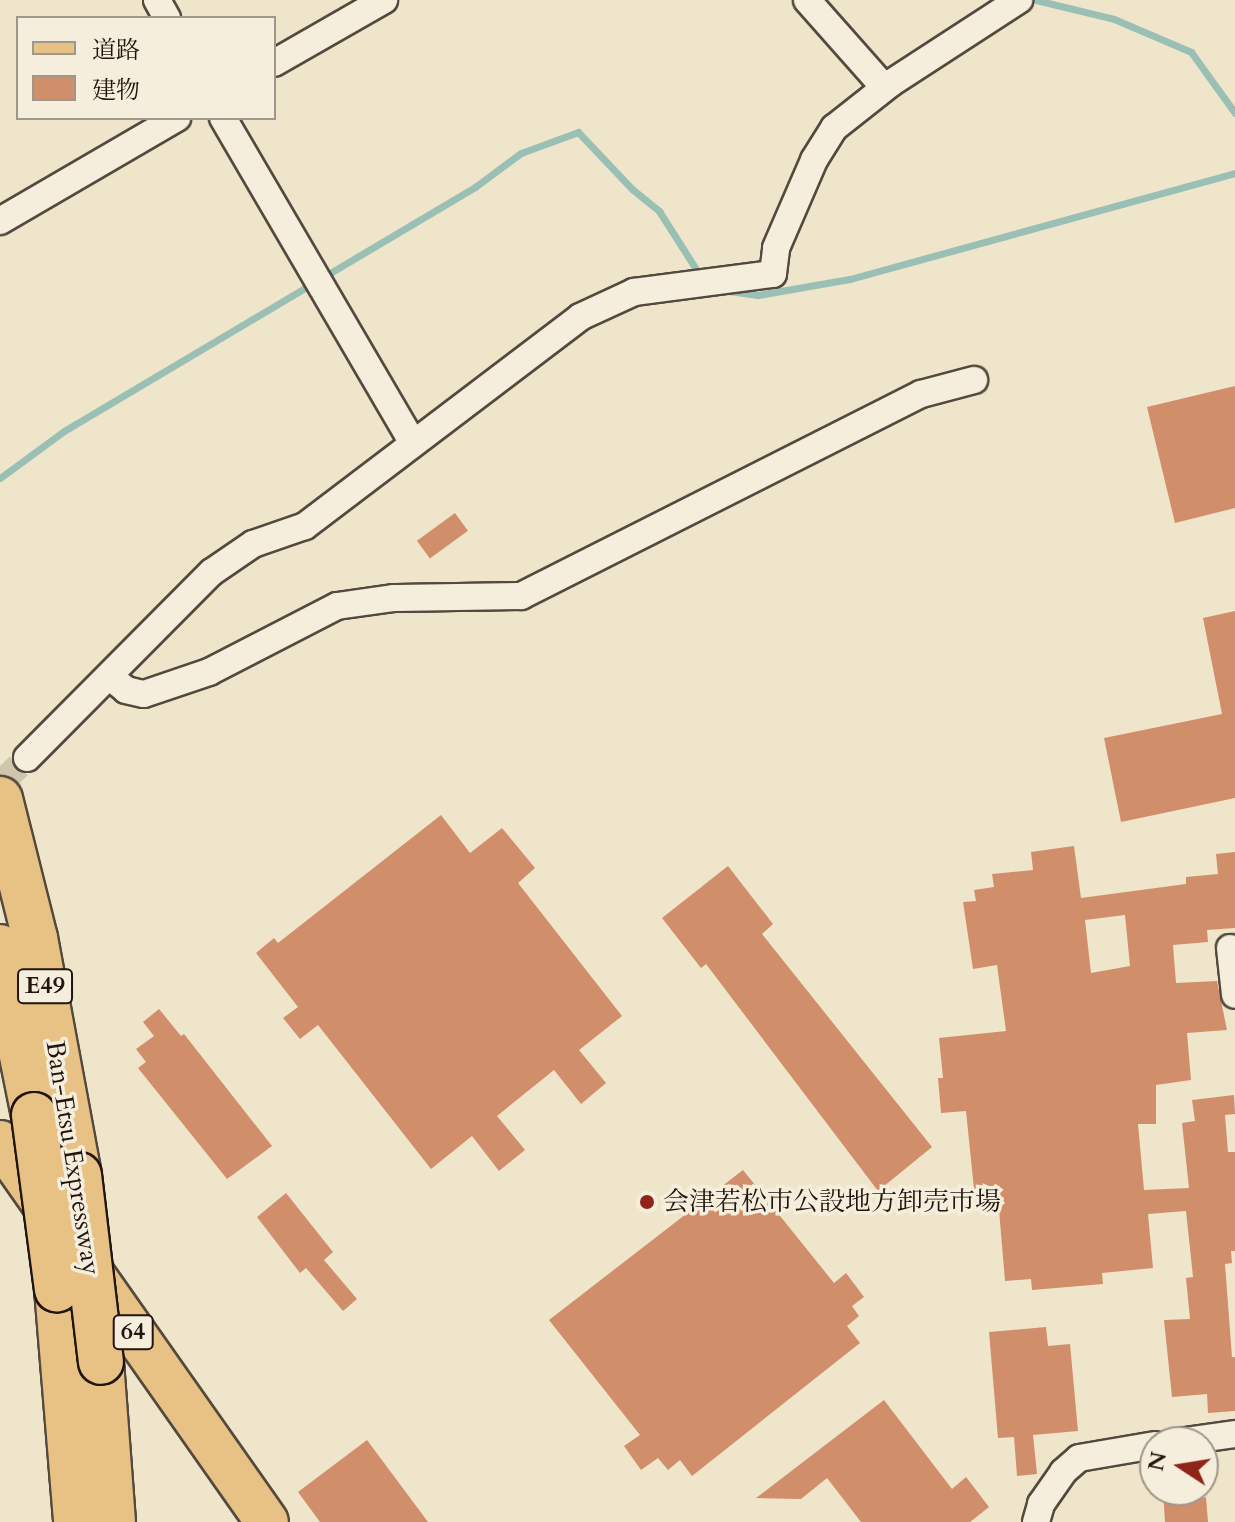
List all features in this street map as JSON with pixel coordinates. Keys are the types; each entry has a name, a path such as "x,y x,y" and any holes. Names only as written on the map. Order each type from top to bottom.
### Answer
{"highway":[{"name":"Ban-Etsu Expressway","path":"0,799 35,938 79,1175 101,1362 113,1522"},
{"name":"Ban-Etsu Expressway","path":"0,947 34,1115 57,1289 76,1522"}],"main road":[{"name":"64","path":"0,1142 267,1522"}],"street":[{"path":"276,62 384,0"},
{"path":"807,0 884,87"},
{"path":"27,758 212,572 253,544 305,526 580,317 634,292 773,274 776,248 814,160 834,128 884,87 1019,0"},
{"path":"0,221 174,120"},
{"path":"224,120 413,443"},
{"path":"109,676 126,690 144,694 209,672 337,606 394,598 521,596 921,394 974,380"},
{"path":"1230,948 1235,995"},
{"path":"1036,1522 1041,1504 1079,1458 1139,1448"}],"building":[{"path":"1235,386 1235,508 1175,523 1147,407"},
{"path":"455,513 468,531 430,558 417,541"},
{"path":"1235,611 1235,798 1121,822 1104,738 1222,714 1203,618"},
{"path":"441,815 470,853 502,828 535,868 518,883 622,1016 579,1050 606,1083 581,1104 554,1070 497,1116 525,1150 499,1171 472,1136 431,1169 318,1025 300,1039 283,1018 298,1007 256,953 274,938 278,943"},
{"path":"1074,846 1081,898 1186,884 1186,877 1218,874 1216,854 1235,852 1235,928 1207,930 1208,942 1173,945 1176,983 1217,981 1227,1030 1187,1033 1191,1080 1156,1085 1156,1124 1138,1124 1144,1190 1189,1188 1182,1123 1195,1121 1192,1100 1234,1095 1235,1114 1225,1115 1228,1152 1235,1152 1235,1251 1231,1251 1232,1263 1225,1264 1232,1357 1235,1357 1235,1411 1208,1413 1207,1394 1172,1397 1164,1320 1190,1319 1186,1278 1193,1277 1186,1211 1148,1214 1153,1268 1102,1273 1103,1284 1032,1290 1031,1279 1005,1281 997,1186 974,1189 966,1111 941,1113 938,1078 943,1078 939,1038 1006,1031 997,965 973,969 963,902 976,901 974,890 994,887 992,874 1033,870 1031,852","holes":["1125,915 1130,966 1091,973 1085,920"]},
{"path":"728,866 773,924 762,934 932,1147 878,1191 706,964 701,968 662,918"},
{"path":"159,1009 181,1036 184,1034 272,1146 227,1179 138,1068 146,1062 136,1049 154,1036 143,1022"},
{"path":"743,1170 834,1283 846,1273 864,1297 852,1306 859,1316 847,1326 860,1343 692,1476 680,1460 668,1470 658,1458 641,1470 624,1446 640,1435 549,1320"},
{"path":"286,1193 333,1252 324,1260 357,1299 343,1311 306,1268 300,1273 257,1217"},
{"path":"1046,1327 1048,1346 1070,1344 1078,1431 1033,1435 1037,1474 1017,1476 1014,1437 998,1438 989,1332"},
{"path":"884,1400 952,1489 966,1477 989,1507 970,1522 861,1522 827,1478 801,1499 756,1498"},
{"path":"367,1440 428,1522 320,1522 298,1492"},
{"path":"1164,1506 1207,1506 1208,1522 1165,1522"}],"waterway":[{"path":"1036,0 1114,19 1191,52 1235,113"},
{"path":"0,478 64,431 475,187 521,153 578,132 632,189 659,211 701,277"},
{"path":"729,291 758,295 850,279 1235,173"}],"tunnel":[{"path":"0,784 27,758"}],"place":[{"name":"会津若松市公設地方卸売市場","path":"647,1202"}]}
